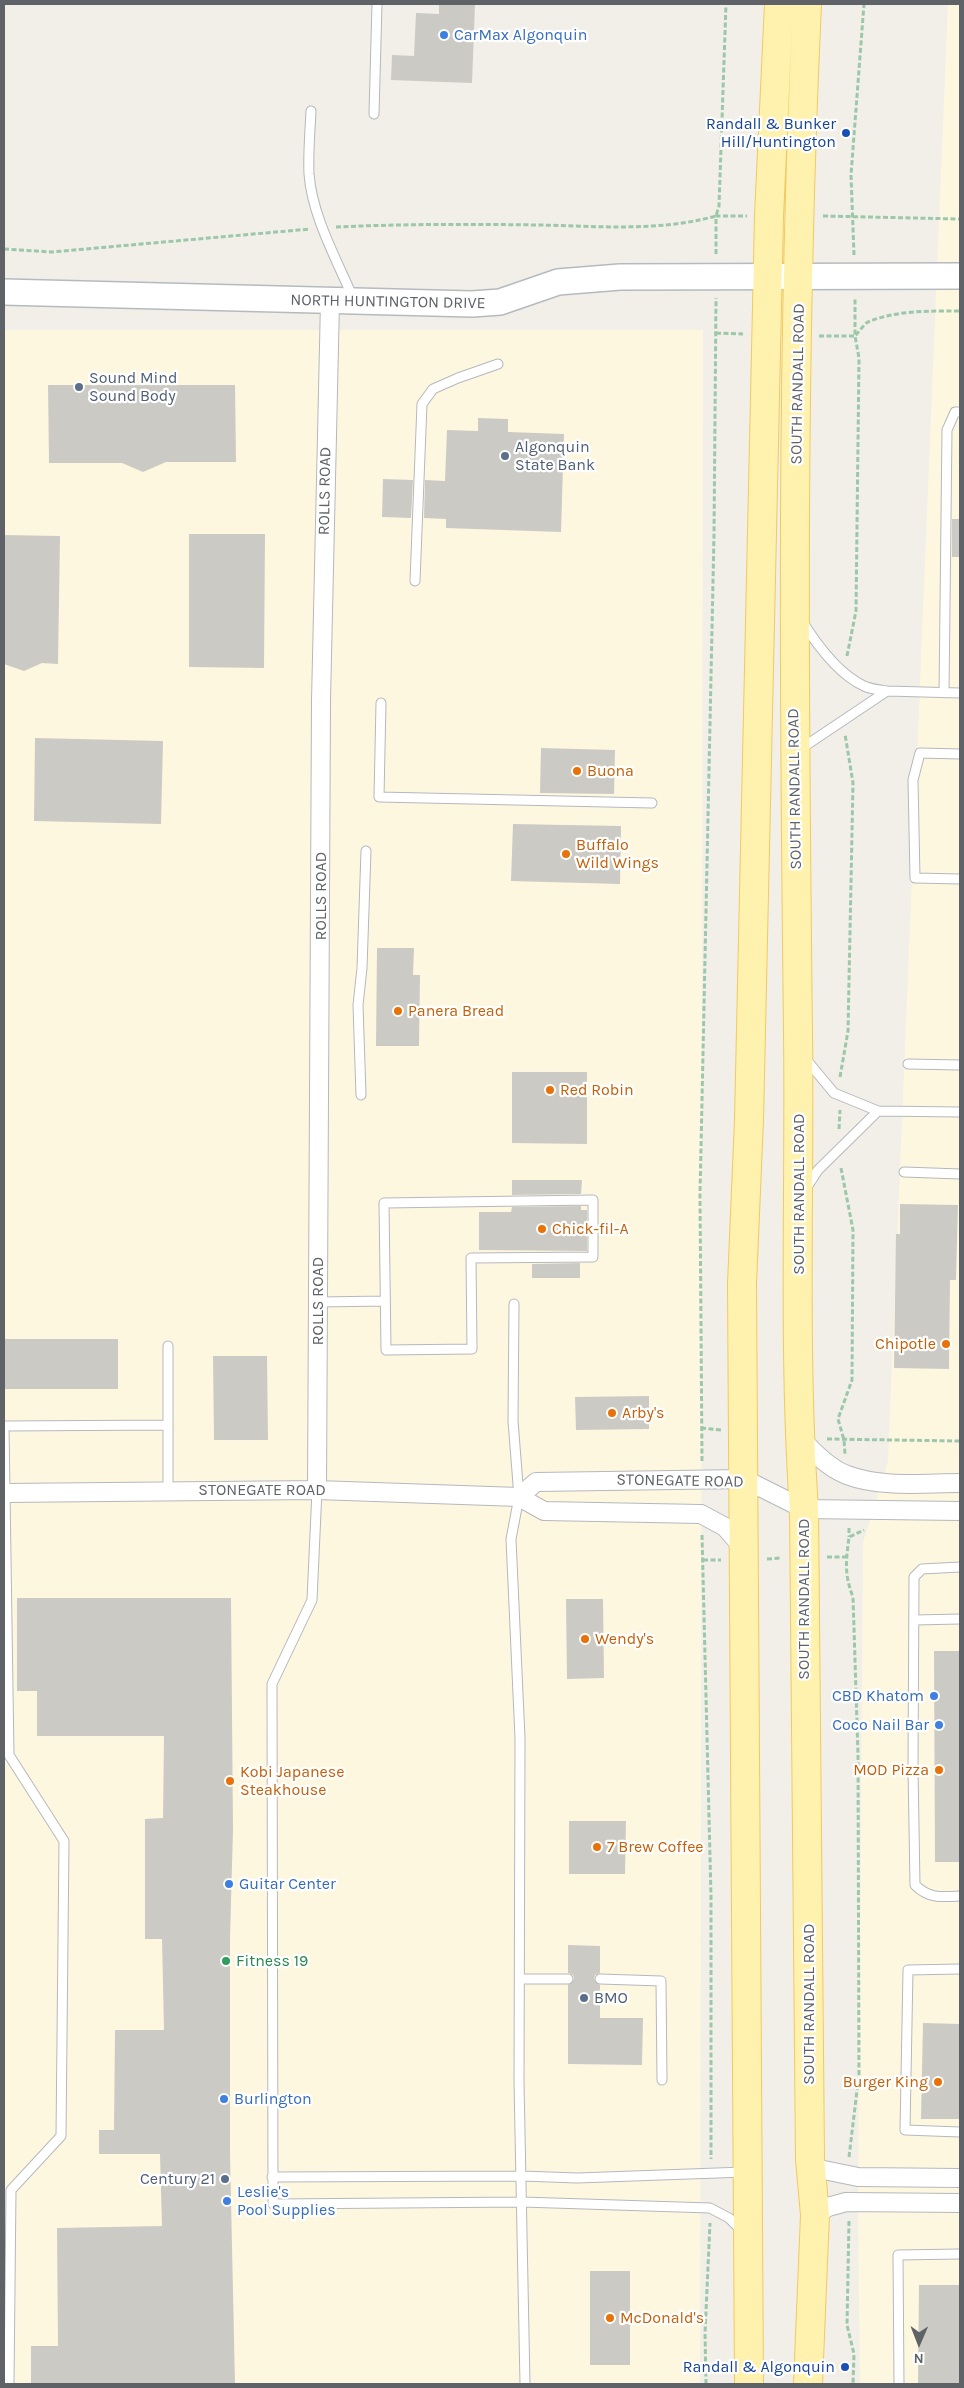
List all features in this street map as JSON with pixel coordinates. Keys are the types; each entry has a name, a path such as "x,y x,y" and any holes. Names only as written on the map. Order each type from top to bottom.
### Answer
{"main road":[{"name":"SOUTH RANDALL ROAD","path":"749,2384 742,1284 749,1120 767,277 778,4"},
{"name":"SOUTH RANDALL ROAD","path":"807,4 800,216 795,753 800,1198 799,1436 804,1508 810,2159 816,2214 808,2384"}],"street":[{"name":"NORTH HUNTINGTON DRIVE","path":"4,292 330,302 472,304 500,302 558,282 620,277 960,276"},
{"name":"ROLLS ROAD","path":"317,1490 321,701 330,302"},
{"path":"799,1436 823,1461 847,1475 874,1481 960,1483"},
{"name":"STONEGATE ROAD","path":"520,1497 536,1482 744,1478 804,1508 960,1510"},
{"name":"STONEGATE ROAD","path":"4,1492 317,1490 520,1497 544,1511 702,1514 725,1527 745,1555"},
{"path":"810,2159 819,2170 858,2177 960,2178"},
{"path":"816,2214 828,2207 846,2202 960,2203"}],"lane":[{"path":"374,114 377,4"},
{"path":"311,112 309,174 322,228 356,302"},
{"path":"415,582 422,404 433,389 498,364"},
{"path":"944,693 946,430 955,412 960,412"},
{"path":"795,610 832,661 864,686 887,691 960,693"},
{"path":"795,753 887,691"},
{"path":"381,703 379,797 652,803"},
{"path":"960,754 920,753 913,780 915,878 960,879"},
{"path":"361,1095 358,1005 362,968 366,851"},
{"path":"798,1050 834,1093 878,1111 960,1112"},
{"path":"908,1064 960,1065"},
{"path":"800,1198 818,1170 878,1111"},
{"path":"904,1172 960,1174"},
{"path":"593,1200 593,1257 471,1258 472,1349 386,1350 386,1301 384,1203 593,1200"},
{"path":"318,1302 386,1301"},
{"path":"514,1304 513,1421 520,1497 511,1539 520,1738 521,1980 519,2082 525,2384"},
{"path":"168,1346 168,1491"},
{"path":"9,2384 11,2190 61,2136 64,1841 9,1756 4,1426 168,1425"},
{"path":"317,1490 312,1600 272,1684 273,2204 522,2202 710,2208 729,2218 748,2238"},
{"path":"960,1567 922,1569 914,1577 913,1768 915,1885 923,1893 934,1898 960,1896"},
{"path":"914,1620 960,1619"},
{"path":"960,1969 908,1970 905,2130 960,2132"},
{"path":"600,1978 661,1981 662,2080"},
{"path":"521,1980 568,1979"},
{"path":"272,2178 522,2176 595,2178 748,2172"},
{"path":"899,2384 898,2255 960,2254"}],"path":[{"path":"4,249 52,252 322,228 403,224 630,227 699,221 716,216 718,206 726,4"},
{"path":"864,4 851,175 854,216 960,219"},
{"path":"848,650 856,611 859,358 855,336 866,323 891,317 922,311 960,311"},
{"path":"716,333 714,535 700,1194 701,1420 702,1428 744,1432"},
{"path":"844,1440 838,1419 852,1380 853,1230 839,1150 840,1071 848,1031 853,783 845,735"},
{"path":"799,1436 844,1440 960,1442"},
{"path":"850,2143 859,2074 858,1765 853,1596 846,1578 846,1557 849,1537 862,1530 871,1530"},
{"path":"702,1533 711,1897 712,2172"},
{"path":"703,1560 745,1555 803,1558 846,1557"},
{"path":"706,2384 705,2333 710,2208"},
{"path":"848,2242 847,2326 854,2354 853,2384"}],"shaded area":[{"path":"948,4 960,4 960,2384 860,2384 858,2213 863,1543 888,1461"},
{"path":"4,330 703,330 700,2384 4,2384"}],"building":[{"name":"CarMax Algonquin","path":"439,4 475,4 472,83 391,80 392,55 414,56 416,13 439,14"},
{"path":"48,385 235,385 236,462 166,462 143,472 122,463 49,463"},
{"name":"Algonquin State Bank","path":"478,418 508,419 508,432 564,434 561,532 446,528 446,519 424,518 425,480 445,481 447,430 478,431"},
{"path":"383,479 413,480 411,518 382,517"},
{"path":"952,519 960,519 960,557 952,557"},
{"path":"189,534 265,534 264,668 189,667"},
{"path":"4,535 60,536 58,664 42,663 24,671 4,664"},
{"path":"35,738 163,741 161,824 34,821"},
{"name":"Buona","path":"541,748 615,750 614,794 540,793"},
{"name":"Buffalo Wild Wings","path":"513,824 621,826 620,884 511,881"},
{"name":"Panera Bread","path":"377,948 414,948 413,975 420,975 419,1046 376,1046"},
{"name":"Red Robin","path":"512,1072 587,1072 587,1144 512,1143"},
{"path":"512,1180 582,1180 581,1194 512,1195"},
{"path":"900,1204 958,1205 956,1280 950,1280 949,1369 894,1368 896,1234 900,1234"},
{"path":"581,1206 581,1210 587,1210 587,1251 479,1250 479,1212 511,1212 512,1207"},
{"path":"580,1263 580,1278 532,1278 532,1264"},
{"path":"4,1339 118,1339 118,1389 4,1389"},
{"path":"213,1356 267,1356 268,1440 214,1440"},
{"name":"Arby's","path":"649,1396 649,1429 576,1430 575,1397"},
{"path":"17,1598 231,1598 233,1829 230,1939 230,2154 235,2384 31,2384 31,2346 58,2346 57,2228 162,2226 160,2154 99,2154 99,2130 114,2130 115,2030 164,2030 162,1939 145,1939 145,1819 163,1818 164,1736 37,1736 37,1691 17,1691"},
{"name":"Wendy's","path":"566,1599 603,1599 604,1678 567,1679"},
{"path":"934,1651 960,1651 960,1862 935,1862"},
{"name":"7 Brew Coffee","path":"569,1821 626,1821 625,1874 569,1874"},
{"name":"BMO","path":"568,1945 600,1946 600,1973 595,1975 594,1979 600,1985 600,2018 643,2018 642,2065 568,2064 568,1985 574,1979 573,1975 568,1973"},
{"path":"923,2023 960,2024 960,2119 921,2119"},
{"name":"McDonald's","path":"590,2271 630,2271 630,2365 590,2365"},
{"path":"919,2285 960,2285 960,2384 918,2384"}],"place":[{"name":"CarMax Algonquin","path":"444,35"},
{"name":"Randall & Bunker Hill/Huntington","path":"846,133"},
{"name":"Sound Mind Sound Body","path":"79,387"},
{"name":"Algonquin State Bank","path":"505,456"},
{"name":"Buona","path":"577,771"},
{"name":"Buffalo Wild Wings","path":"566,854"},
{"name":"Panera Bread","path":"398,1011"},
{"name":"Red Robin","path":"550,1090"},
{"name":"Chick-fil-A","path":"542,1229"},
{"name":"Chipotle","path":"946,1344"},
{"name":"Arby's","path":"612,1413"},
{"name":"Wendy's","path":"585,1639"},
{"name":"CBD Khatom","path":"934,1696"},
{"name":"Coco Nail Bar","path":"939,1725"},
{"name":"MOD Pizza","path":"939,1770"},
{"name":"Kobi Japanese Steakhouse","path":"230,1781"},
{"name":"7 Brew Coffee","path":"597,1847"},
{"name":"Guitar Center","path":"229,1884"},
{"name":"Fitness 19","path":"226,1961"},
{"name":"BMO","path":"584,1998"},
{"name":"Burger King","path":"938,2082"},
{"name":"Burlington","path":"224,2099"},
{"name":"Century 21","path":"225,2179"},
{"name":"Leslie's Pool Supplies","path":"227,2201"},
{"name":"McDonald's","path":"610,2318"},
{"name":"Randall & Algonquin","path":"845,2367"}]}
